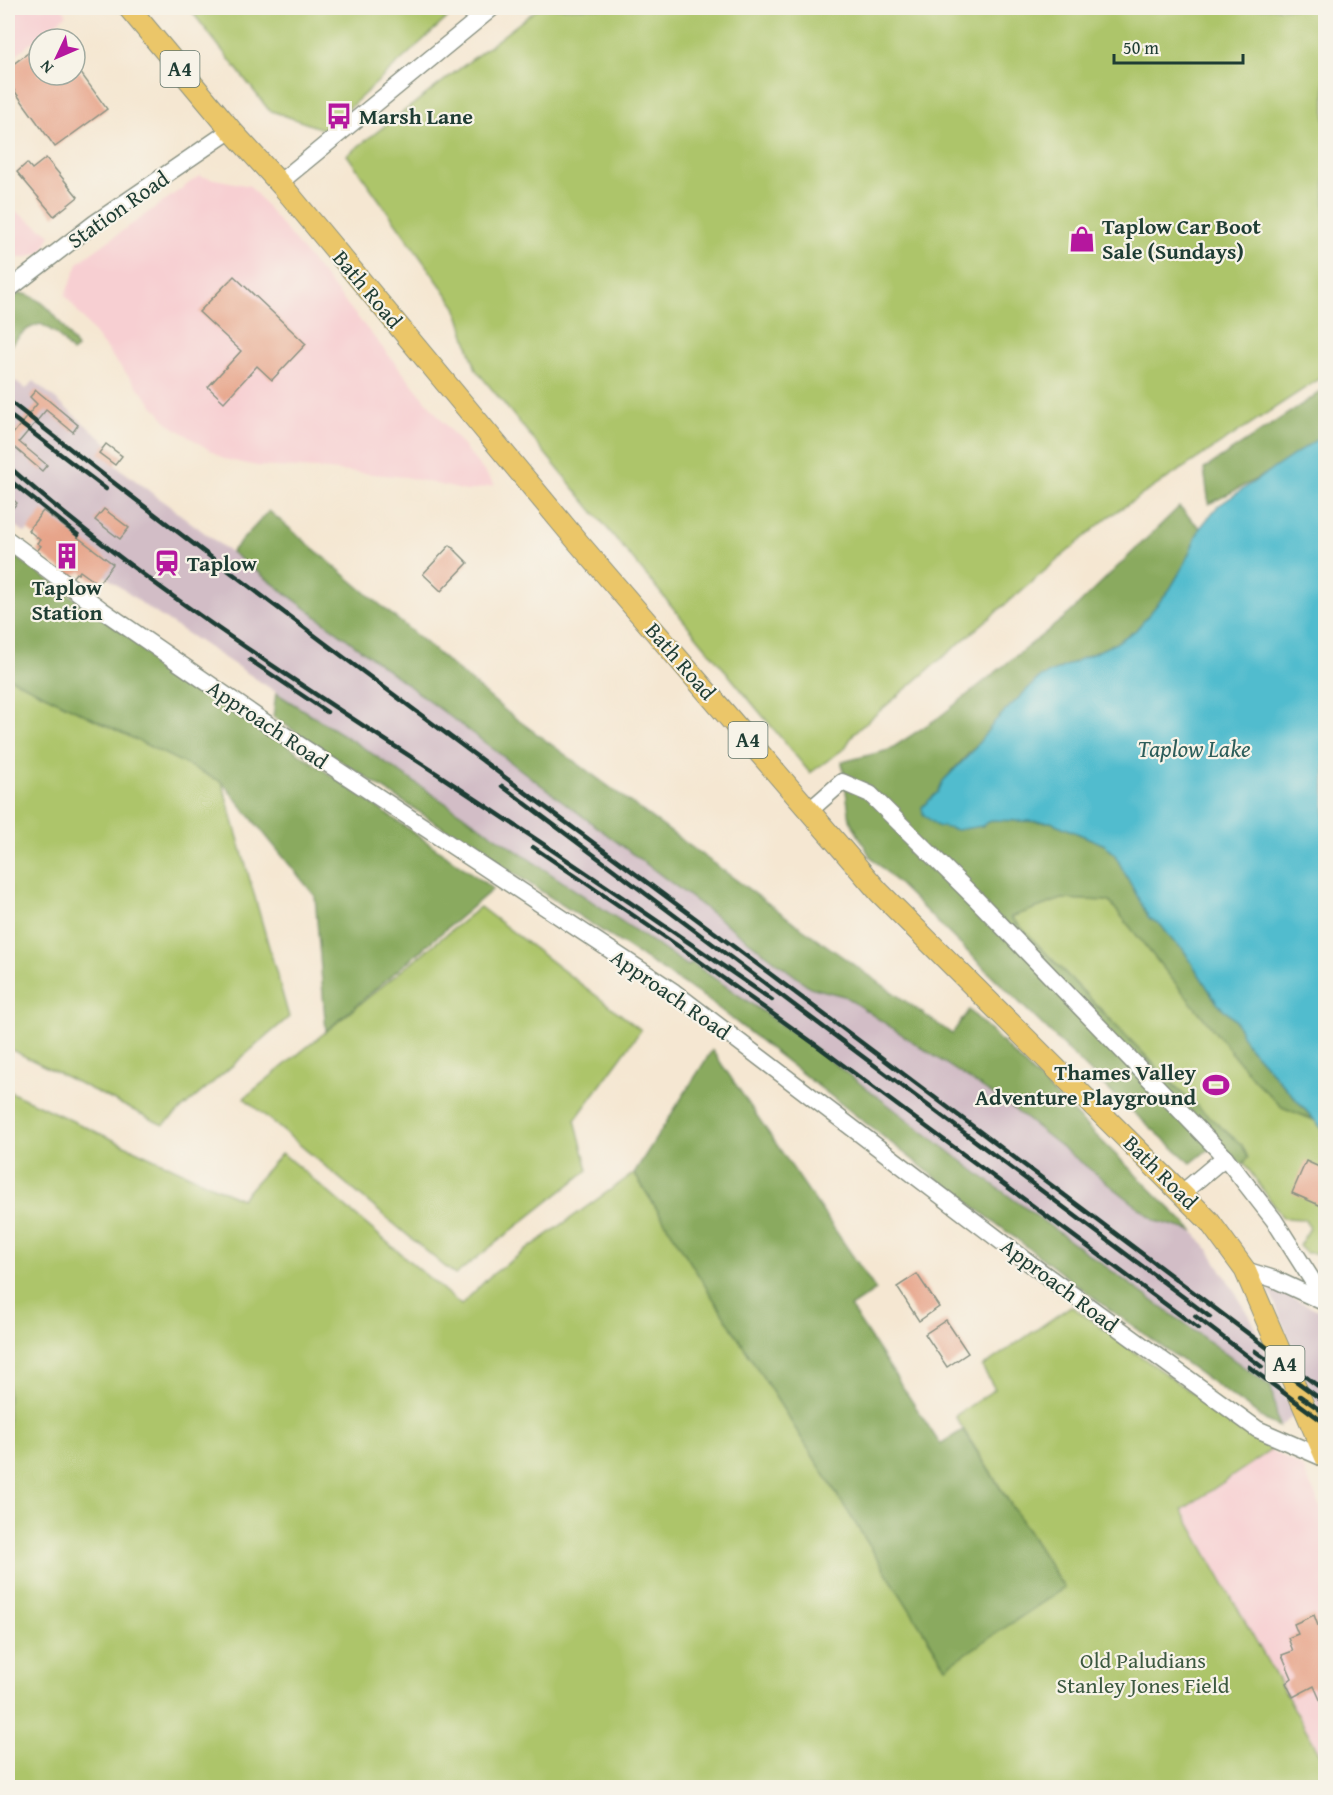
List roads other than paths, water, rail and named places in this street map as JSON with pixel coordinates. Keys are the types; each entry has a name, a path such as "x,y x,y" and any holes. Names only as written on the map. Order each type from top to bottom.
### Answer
{"main road":[{"name":"Bath Road","path":"129,8 231,130 279,183 570,532 879,892 1209,1221 1245,1270 1326,1459"}],"street":[{"path":"279,183 492,8"},
{"name":"Station Road","path":"8,290 95,224 231,130"},
{"name":"Approach Road","path":"8,540 102,610 260,719 674,992 1040,1271 1257,1429 1326,1459"},
{"path":"808,811 842,782 870,794 975,898 1225,1157 1274,1220 1326,1303"},
{"path":"1182,1193 1225,1157"},
{"path":"1245,1270 1274,1279 1326,1303"}],"water":[{"name":"Taplow Lake","path":"1325,434 1325,1132 1246,1043 1235,1020 1217,1003 1183,949 1173,941 1161,925 1149,918 1115,855 1105,845 1051,822 992,820 982,826 957,830 937,826 923,814 922,807 938,792 943,781 971,753 995,721 1039,678 1116,643 1136,630 1170,589 1184,565 1200,528 1218,506"}],"railway":[{"path":"8,400 291,618 769,973 1326,1392"},
{"path":"8,414 106,489"},
{"path":"8,466 111,550 219,629 772,1000"},
{"path":"8,479 78,535"},
{"path":"250,660 327,712"},
{"path":"502,786 1210,1317"},
{"path":"533,847 681,948 816,1045 1199,1329"},
{"path":"1195,1316 1262,1367"},
{"path":"1255,1351 1326,1403"},
{"path":"1249,1367 1326,1424"},
{"path":"1300,1396 1326,1414"}],"place":[{"name":"Marsh Lane","path":"339,116"},
{"name":"Taplow Car Boot Sale (Sundays)","path":"1082,239"},
{"name":"Taplow Station","path":"67,556"},
{"name":"Taplow","path":"167,563"},
{"name":"Thames Valley Adventure Playground","path":"1216,1085"}],"park label":[{"name":"Old Paludians Stanley Jones Field","path":"1143,1673"}]}
